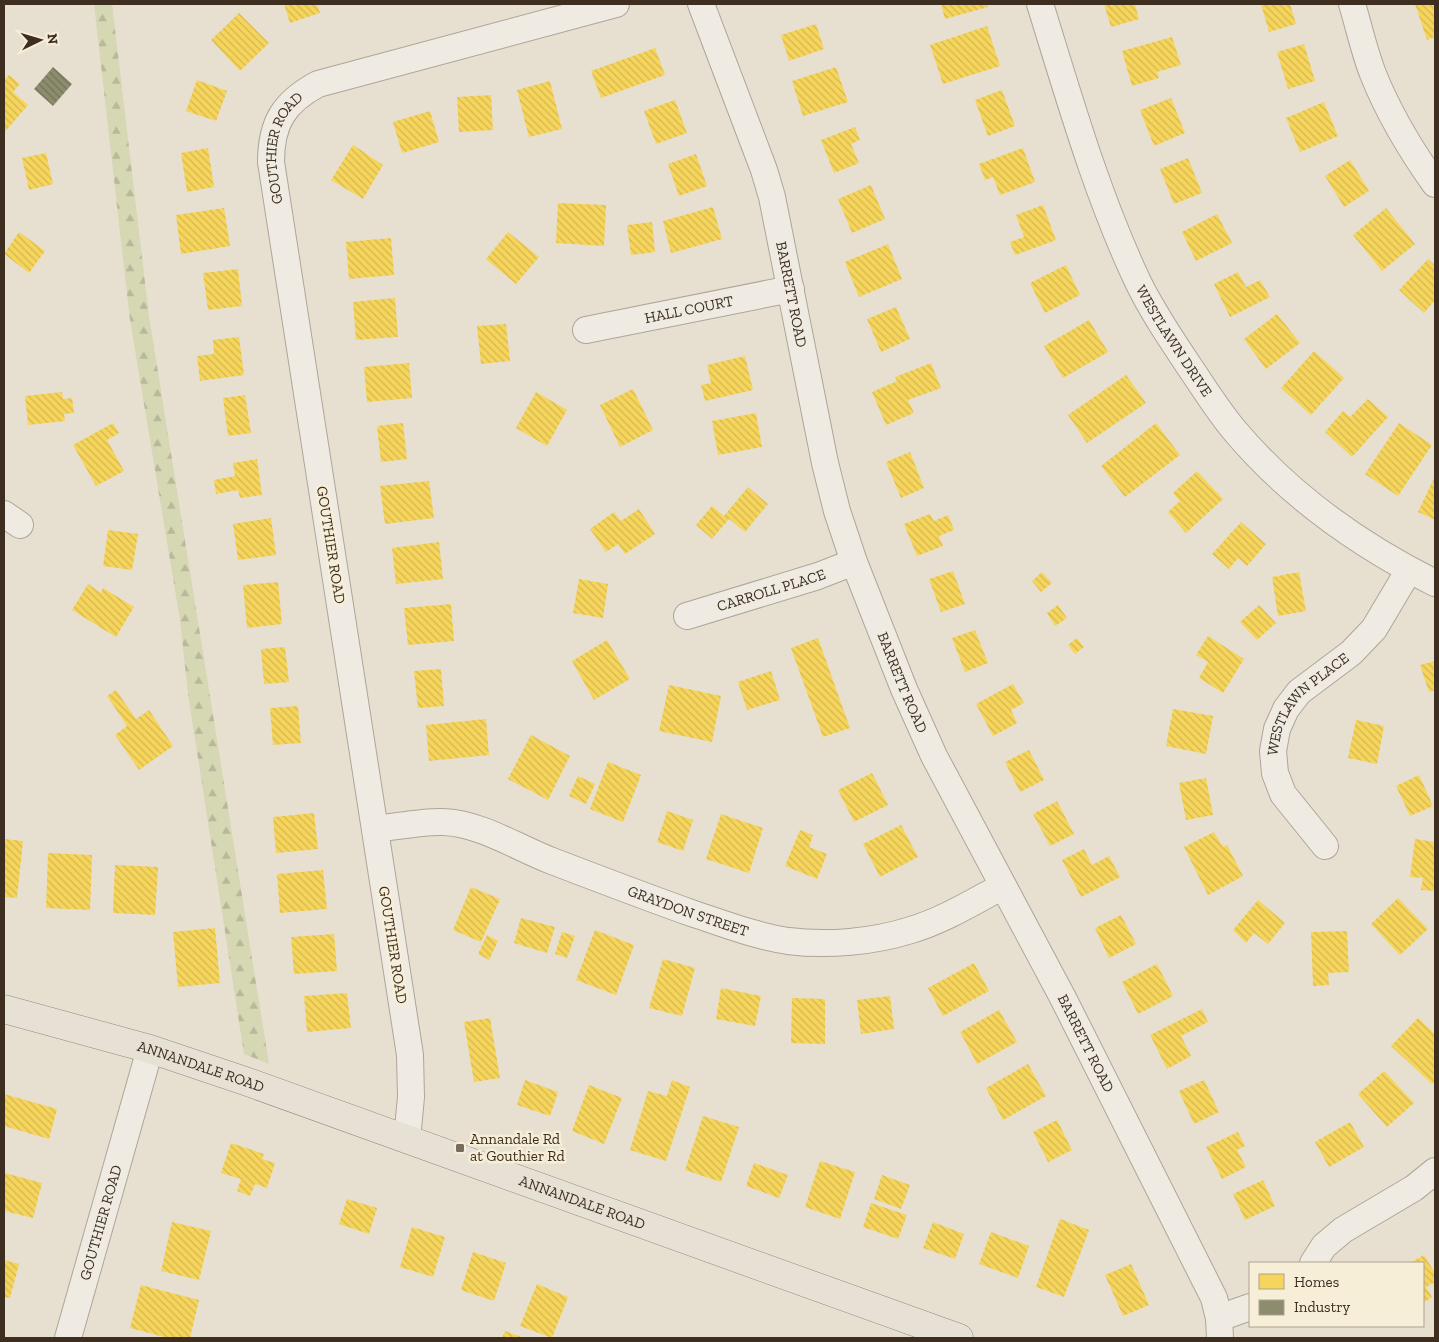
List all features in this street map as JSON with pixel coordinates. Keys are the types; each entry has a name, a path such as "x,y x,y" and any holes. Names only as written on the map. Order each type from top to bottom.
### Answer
{"main road":[{"name":"ANNANDALE ROAD","path":"4,1009 150,1049 407,1139 959,1338"}],"street":[{"name":"GOUTHIER ROAD","path":"407,1139 411,1097 410,1055 273,170 271,144 277,124 288,106 301,93 318,84 616,4"},
{"name":"BARRETT ROAD","path":"701,4 764,170 772,197 825,463 837,511 854,562 904,689 934,756 1063,998 1214,1298 1219,1328"},
{"name":"WESTLAWN DRIVE","path":"1040,4 1085,148 1138,283 1170,336 1234,431 1274,474 1311,506 1357,539 1408,570 1435,583"},
{"path":"1352,4 1372,72 1390,112 1412,152 1435,184"},
{"name":"HALL COURT","path":"586,330 791,289"},
{"name":"CARROLL PLACE","path":"686,616 818,576 854,562"},
{"name":"WESTLAWN PLACE","path":"1326,846 1283,794 1275,773 1273,751 1277,729 1286,709 1299,692 1351,654 1374,629 1408,570"},
{"name":"GRAYDON STREET","path":"375,829 442,822 466,825 530,853 655,900 749,933 789,941 830,943 869,940 911,930 948,915 1003,886"},
{"name":"GOUTHIER ROAD","path":"68,1338 150,1049"},
{"path":"1313,1262 1324,1246 1343,1230 1414,1188 1435,1171"},
{"path":"1219,1328 1249,1308"}],"green space":[{"path":"94,4 112,4 149,316 269,1064 244,1054 188,694 180,620 130,320"}],"building: Homes":[{"path":"284,4 317,4 320,13 290,23"},
{"path":"941,4 987,4 988,7 945,19"},
{"path":"1104,4 1135,4 1139,19 1111,27"},
{"path":"1261,4 1290,4 1296,24 1269,32"},
{"path":"1415,4 1435,4 1435,37 1427,40"},
{"path":"239,13 269,43 240,71 211,40"},
{"path":"816,24 824,49 789,61 781,35"},
{"path":"987,26 1000,66 943,84 930,45"},
{"path":"1172,37 1181,65 1157,72 1159,78 1132,86 1122,51"},
{"path":"1304,44 1315,81 1288,89 1277,52"},
{"path":"655,48 665,75 601,98 591,71"},
{"path":"836,67 848,102 803,116 792,81"},
{"path":"9,75 20,84 13,92 28,105 4,133 4,81"},
{"path":"197,80 227,91 216,121 186,111"},
{"path":"550,81 562,129 529,137 517,90"},
{"path":"1002,90 1015,126 988,136 975,100"},
{"path":"491,95 493,130 459,132 457,97"},
{"path":"1171,98 1185,133 1154,146 1140,110"},
{"path":"675,100 687,133 656,144 644,111"},
{"path":"1324,102 1338,136 1300,152 1286,118"},
{"path":"430,111 439,142 402,153 393,122"},
{"path":"855,127 860,140 851,144 859,163 834,173 821,140"},
{"path":"353,145 383,165 363,199 331,180"},
{"path":"208,148 214,187 187,192 181,153"},
{"path":"1023,148 1035,182 1000,195 993,177 985,180 979,164"},
{"path":"46,153 53,184 29,190 22,158"},
{"path":"696,154 707,186 679,196 668,164"},
{"path":"1188,158 1202,193 1174,204 1160,169"},
{"path":"1350,160 1369,191 1344,207 1325,176"},
{"path":"871,185 885,219 852,233 838,199"},
{"path":"558,203 606,205 604,246 556,243"},
{"path":"1043,205 1056,240 1015,255 1010,242 1024,237 1016,215"},
{"path":"713,207 722,239 671,253 663,221"},
{"path":"224,208 230,246 181,254 176,215"},
{"path":"1386,208 1415,244 1382,271 1353,235"},
{"path":"1217,214 1232,243 1196,261 1182,232"},
{"path":"652,222 655,252 631,255 627,225"},
{"path":"19,232 45,251 29,273 4,254"},
{"path":"508,232 539,257 516,284 486,259"},
{"path":"391,238 394,275 349,279 346,242"},
{"path":"888,244 902,279 859,297 845,262"},
{"path":"1428,259 1435,265 1435,300 1424,313 1399,290"},
{"path":"1066,265 1080,295 1045,313 1030,283"},
{"path":"238,269 242,306 208,310 203,273"},
{"path":"1238,272 1246,287 1260,280 1270,297 1230,317 1214,284"},
{"path":"395,298 398,337 356,340 353,302"},
{"path":"896,307 910,339 881,352 867,319"},
{"path":"1277,314 1300,343 1266,369 1244,339"},
{"path":"1089,320 1108,352 1063,378 1044,346"},
{"path":"506,324 510,361 481,364 477,326"},
{"path":"239,337 244,375 200,381 197,356 214,354 213,340"},
{"path":"1314,351 1344,378 1311,415 1281,388"},
{"path":"745,356 753,390 705,401 701,385 711,383 707,365"},
{"path":"409,363 412,398 367,402 364,367"},
{"path":"931,363 941,388 908,400 914,413 886,425 872,392 897,381 895,377"},
{"path":"1126,375 1146,403 1087,443 1068,415"},
{"path":"633,389 653,430 620,447 600,405"},
{"path":"62,392 63,399 72,398 74,413 64,414 65,421 28,425 25,396"},
{"path":"536,392 567,410 547,446 516,428"},
{"path":"245,395 251,433 228,436 223,398"},
{"path":"1368,399 1388,417 1352,457 1325,432 1343,411 1350,417"},
{"path":"756,413 762,447 718,455 712,421"},
{"path":"113,423 119,433 107,440 124,471 96,486 73,445"},
{"path":"403,423 407,459 381,462 377,426"},
{"path":"1156,423 1180,455 1125,497 1101,466"},
{"path":"1399,423 1432,445 1398,496 1365,474"},
{"path":"910,452 924,488 901,498 886,462"},
{"path":"257,459 262,495 240,498 238,490 216,494 214,480 235,476 233,463"},
{"path":"1197,471 1223,499 1186,533 1168,512 1180,501 1173,493"},
{"path":"1435,476 1435,520 1418,512"},
{"path":"429,481 434,518 385,524 380,486"},
{"path":"748,487 768,504 745,532 729,519 712,539 696,525 712,506 724,516"},
{"path":"639,509 655,534 625,554 618,544 606,552 590,529 614,512 621,521"},
{"path":"930,514 934,521 948,515 954,530 939,536 943,546 917,556 904,524"},
{"path":"271,518 276,555 238,560 233,524"},
{"path":"1241,522 1266,544 1247,566 1238,558 1229,569 1212,554"},
{"path":"108,530 138,534 132,570 103,566"},
{"path":"439,542 443,579 396,584 392,548"},
{"path":"953,571 965,604 941,612 929,579"},
{"path":"1042,572 1052,583 1041,592 1032,581"},
{"path":"1299,572 1306,611 1278,616 1272,577"},
{"path":"579,579 608,584 603,618 573,613"},
{"path":"278,582 282,624 247,628 243,585"},
{"path":"88,584 101,593 103,588 134,607 116,637 72,610"},
{"path":"451,604 454,641 408,645 404,608"},
{"path":"1058,605 1067,618 1055,626 1047,613"},
{"path":"1259,605 1276,623 1257,640 1240,622"},
{"path":"975,630 988,663 965,672 952,638"},
{"path":"1208,636 1244,659 1223,693 1199,678 1208,662 1196,655"},
{"path":"818,638 850,728 823,737 791,648"},
{"path":"1077,638 1084,647 1075,654 1068,645"},
{"path":"607,640 630,679 594,700 572,661"},
{"path":"285,647 289,682 264,684 261,649"},
{"path":"1435,661 1435,690 1429,692 1420,665"},
{"path":"441,669 444,706 418,708 414,671"},
{"path":"771,671 780,700 747,710 738,682"},
{"path":"1013,684 1024,703 1011,710 1017,723 993,736 976,704"},
{"path":"669,685 721,696 712,742 659,731"},
{"path":"116,690 136,719 149,710 173,746 139,770 115,735 127,726 107,696"},
{"path":"298,706 301,743 273,745 270,708"},
{"path":"1173,709 1213,716 1206,754 1166,746"},
{"path":"486,719 489,755 429,761 426,725"},
{"path":"1356,720 1384,726 1377,764 1348,758"},
{"path":"531,735 570,756 548,800 508,779"},
{"path":"1029,750 1044,780 1020,792 1005,762"},
{"path":"608,762 641,775 623,822 590,809"},
{"path":"872,773 888,805 854,822 838,790"},
{"path":"1419,775 1433,806 1410,816 1396,786"},
{"path":"578,776 595,784 586,804 569,796"},
{"path":"1206,778 1213,815 1186,820 1179,783"},
{"path":"1057,801 1074,834 1050,846 1033,814"},
{"path":"667,811 693,820 683,851 657,842"},
{"path":"314,813 318,849 276,853 273,817"},
{"path":"721,814 763,828 749,873 706,859"},
{"path":"901,825 918,857 880,877 863,844"},
{"path":"800,830 813,835 809,847 827,854 817,879 785,866"},
{"path":"1214,832 1223,847 1227,845 1243,876 1208,895 1184,847"},
{"path":"4,839 23,841 17,898 4,897"},
{"path":"1415,839 1435,842 1435,891 1421,890 1423,878 1410,877"},
{"path":"1084,849 1092,865 1109,856 1120,877 1081,897 1062,860"},
{"path":"48,853 92,855 90,910 46,908"},
{"path":"115,865 158,867 155,915 113,913"},
{"path":"323,870 327,909 280,913 277,874"},
{"path":"471,887 500,899 481,942 453,930"},
{"path":"1398,898 1428,929 1400,955 1371,924"},
{"path":"1258,900 1285,923 1268,944 1254,933 1246,943 1233,930"},
{"path":"1121,915 1136,944 1109,958 1095,928"},
{"path":"521,918 555,927 547,953 514,943"},
{"path":"215,928 220,983 178,987 173,932"},
{"path":"595,930 634,945 616,995 576,980"},
{"path":"1347,931 1349,972 1328,973 1329,985 1313,986 1311,932"},
{"path":"562,932 575,936 567,958 555,954"},
{"path":"334,934 337,971 294,974 291,937"},
{"path":"487,935 498,941 489,960 478,954"},
{"path":"663,959 695,968 682,1016 649,1008"},
{"path":"974,963 989,991 943,1016 928,988"},
{"path":"1157,964 1173,996 1138,1014 1122,982"},
{"path":"721,988 761,996 755,1026 716,1019"},
{"path":"347,993 351,1028 307,1032 304,996"},
{"path":"890,996 894,1029 861,1034 857,1000"},
{"path":"792,998 825,999 825,1044 791,1043"},
{"path":"1202,1009 1208,1022 1181,1036 1191,1056 1167,1069 1150,1035"},
{"path":"999,1010 1017,1042 977,1064 960,1032"},
{"path":"490,1018 500,1078 474,1082 464,1022"},
{"path":"1418,1018 1435,1034 1435,1081 1432,1084 1391,1046"},
{"path":"1028,1064 1046,1096 1003,1120 986,1088"},
{"path":"1384,1071 1414,1103 1387,1127 1358,1094"},
{"path":"525,1080 558,1092 550,1116 517,1105"},
{"path":"672,1080 690,1087 666,1161 630,1150 648,1091 667,1096"},
{"path":"1204,1080 1219,1112 1194,1124 1179,1091"},
{"path":"589,1085 622,1098 604,1144 572,1131"},
{"path":"4,1094 57,1109 49,1139 4,1126"},
{"path":"703,1116 739,1127 721,1182 685,1170"},
{"path":"1057,1120 1072,1150 1048,1162 1033,1132"},
{"path":"1350,1122 1364,1147 1329,1167 1315,1142"},
{"path":"1238,1132 1245,1146 1237,1150 1246,1167 1222,1179 1206,1147"},
{"path":"231,1143 264,1154 262,1159 275,1163 267,1188 255,1184 250,1196 237,1191 241,1179 221,1173"},
{"path":"820,1161 855,1172 840,1219 805,1207"},
{"path":"754,1163 788,1175 779,1198 746,1186"},
{"path":"5,1173 42,1183 33,1218 4,1211"},
{"path":"882,1175 910,1185 901,1209 874,1199"},
{"path":"1263,1180 1275,1206 1245,1220 1233,1194"},
{"path":"347,1199 377,1208 369,1234 339,1224"},
{"path":"871,1203 907,1215 898,1239 863,1227"},
{"path":"1060,1219 1089,1230 1064,1297 1036,1287"},
{"path":"172,1222 211,1231 199,1280 161,1271"},
{"path":"933,1222 964,1234 955,1259 923,1248"},
{"path":"412,1227 445,1237 433,1277 400,1267"},
{"path":"991,1232 1029,1246 1018,1278 979,1264"},
{"path":"473,1252 506,1263 494,1301 461,1290"},
{"path":"1424,1255 1435,1273 1435,1282 1426,1287 1432,1297 1424,1302 1424,1262 1412,1262"},
{"path":"4,1260 19,1264 10,1298 4,1297"},
{"path":"1131,1264 1149,1305 1123,1316 1105,1275"},
{"path":"537,1284 568,1297 552,1338 520,1326"},
{"path":"141,1285 199,1300 190,1338 168,1338 130,1328"},
{"path":"505,1331 524,1338 502,1338"}],"building: Industry":[{"path":"53,67 72,84 53,106 34,89"}],"place":[{"name":"Annandale Rd at Gouthier Rd","path":"460,1148"}]}
